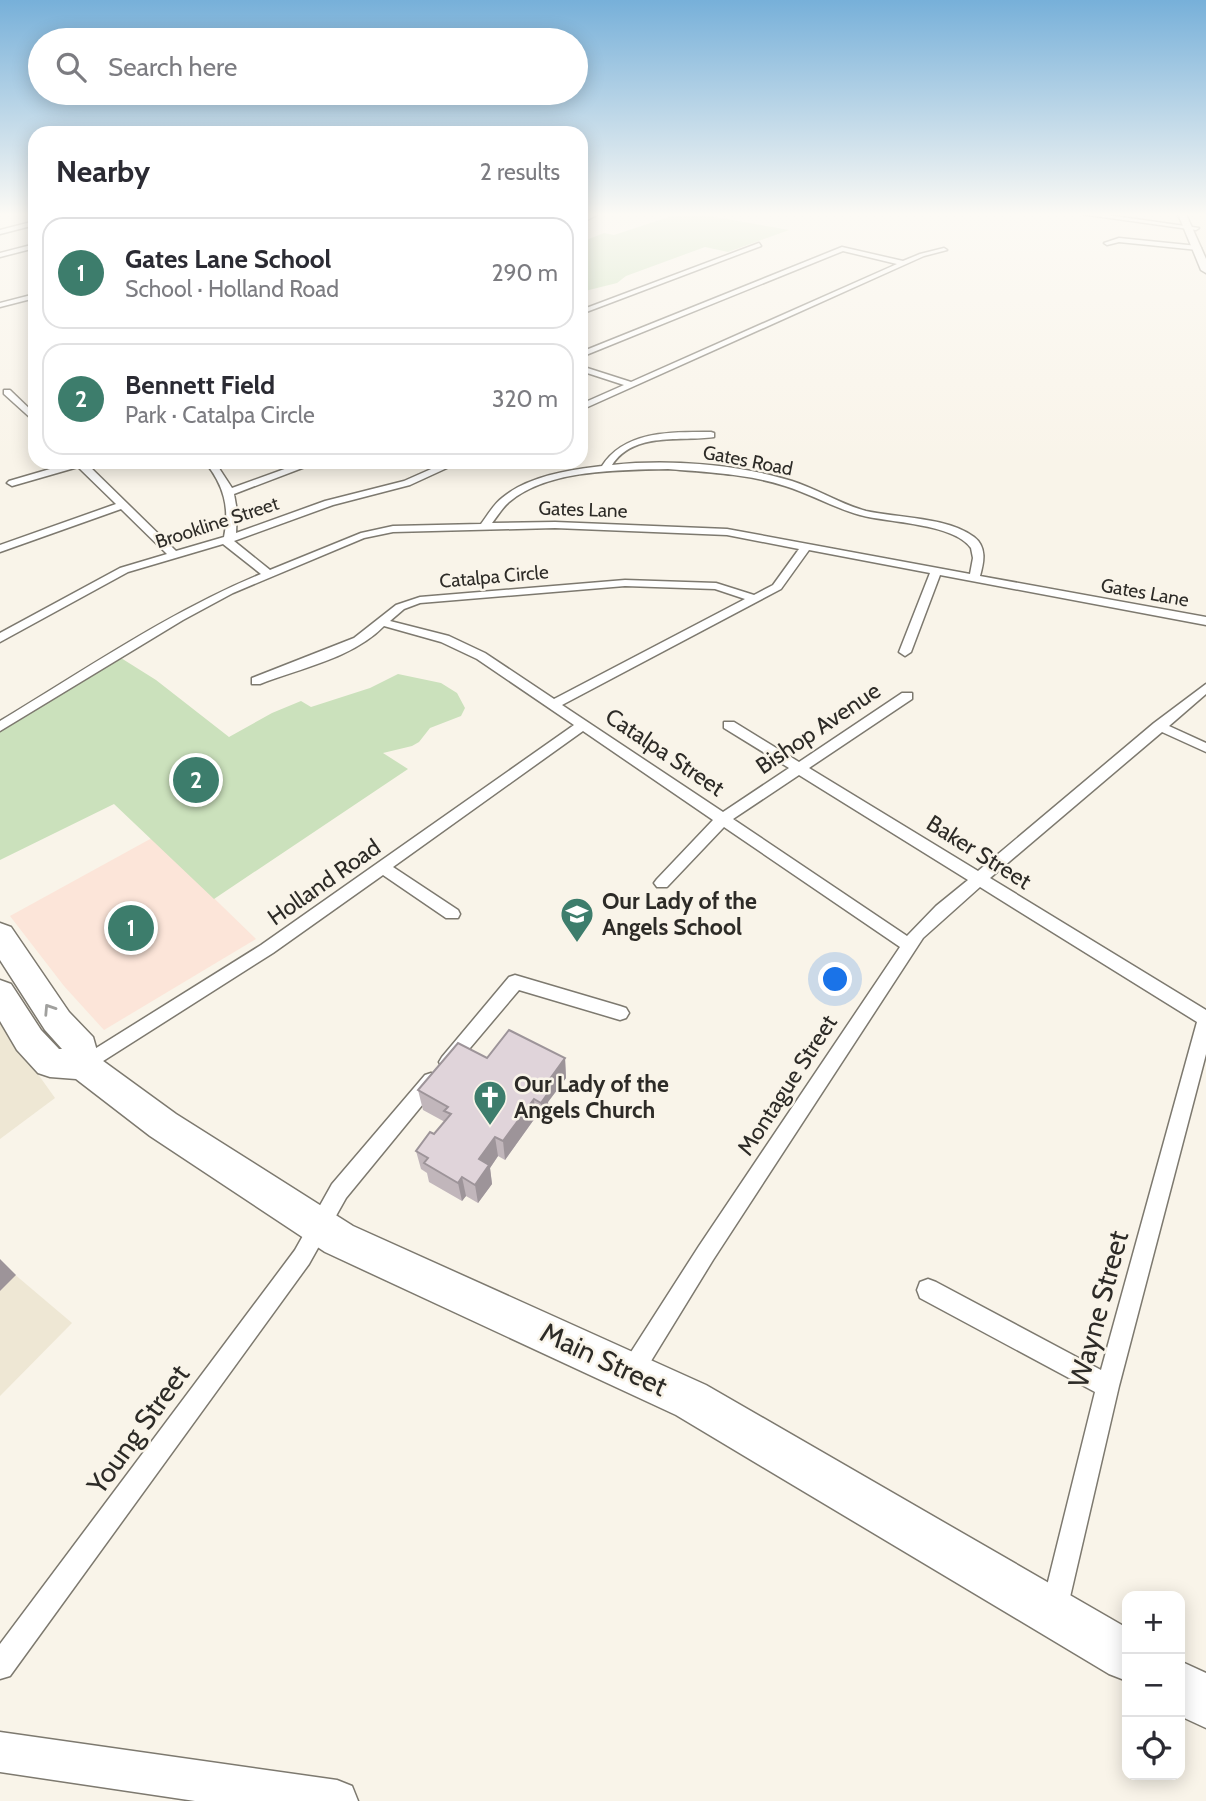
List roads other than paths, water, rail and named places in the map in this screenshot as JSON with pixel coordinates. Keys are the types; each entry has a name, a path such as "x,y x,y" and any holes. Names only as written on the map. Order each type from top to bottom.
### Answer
{"highway":[{"name":"Main Street","path":"0,935 57,1021 81,1047 83,1065 174,1132 339,1239 691,1400 1124,1654"},
{"path":"0,993 22,1031 50,1063 83,1065"},
{"path":"1185,1690 1206,1702"}],"main road":[{"path":"0,1752 337,1801"}],"street":[{"path":"0,305 27,298"},
{"path":"588,309 618,298"},
{"path":"588,352 723,298"},
{"path":"588,404 825,298"},
{"path":"588,370 632,385"},
{"path":"7,392 28,412"},
{"path":"605,469 614,454 640,442 668,436 711,435"},
{"name":"Gates Road","path":"485,525 500,501 517,491 559,477 605,469 671,466 744,474 793,485 864,513 957,532 971,539 978,547 980,554 974,579"},
{"path":"12,483 49,469"},
{"path":"0,487 58,469"},
{"path":"88,469 174,555"},
{"path":"219,469 229,492 228,544 267,573"},
{"path":"229,492 293,469"},
{"name":"Brookline Street","path":"0,638 124,570 230,539 329,502 407,483 439,469"},
{"path":"0,549 122,505"},
{"name":"Gates Lane","path":"0,727 178,618 267,573 377,531 485,525 727,532 1206,621"},
{"path":"554,704 780,585 806,547"},
{"path":"905,652 936,572"},
{"name":"Catalpa Circle","path":"256,681 355,643 382,622 394,608 410,602 608,583 716,586 755,599"},
{"name":"Catalpa Street","path":"382,622 464,647 554,704 909,945"},
{"name":"Montague Street","path":"632,1371 909,945 925,925 1206,688"},
{"name":"Bishop Avenue","path":"662,884 723,819 907,696"},
{"name":"Holland Road","path":"83,1065 267,949 583,724"},
{"name":"Baker Street","path":"729,724 1206,1020"},
{"path":"1159,726 1206,748"},
{"path":"384,867 452,914"},
{"name":"Young Street","path":"0,1666 302,1257 339,1191 515,982 621,1013"},
{"name":"Wayne Street","path":"1054,1613 1108,1386 1206,1020"},
{"path":"928,1290 1108,1386"}],"place":[{"name":"Bennett Field","path":"196,780"},
{"name":"Gates Lane School","path":"131,928"},
{"name":"Our Lady of the Angels School","path":"577,944"},
{"name":"Our Lady of the Angels Church","path":"490,1127"}]}
